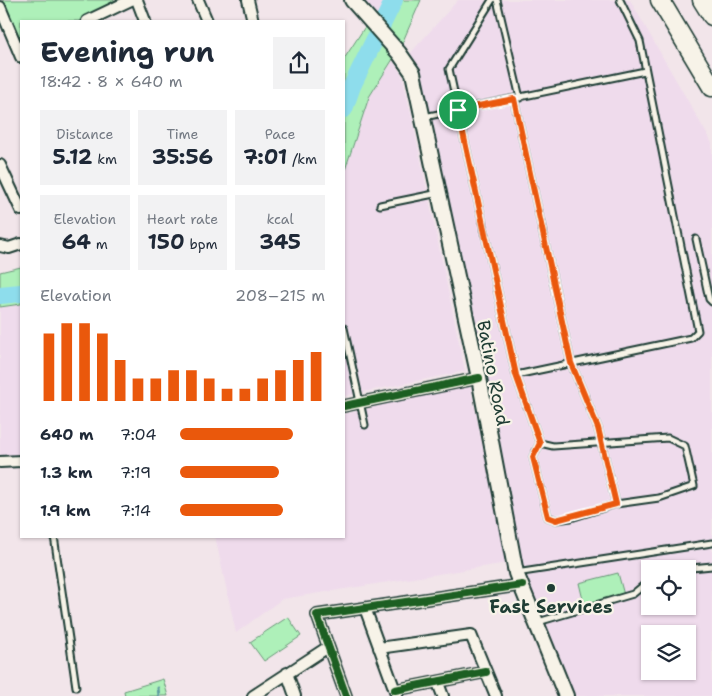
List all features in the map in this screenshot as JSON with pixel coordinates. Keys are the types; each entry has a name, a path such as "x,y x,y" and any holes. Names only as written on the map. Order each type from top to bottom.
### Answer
{"highway":[{"path":"660,0 712,87"},
{"path":"702,0 712,16"}],"main road":[{"name":"Batino Road","path":"352,0 368,22 399,53 413,73 480,378 519,579 566,696"}],"street":[{"path":"89,20 131,0"},
{"path":"137,0 145,20"},
{"path":"198,0 207,20"},
{"path":"248,0 253,20"},
{"path":"0,7 20,51"},
{"path":"0,165 20,208"},
{"path":"0,246 8,248 20,244"},
{"path":"345,406 480,378"},
{"path":"0,462 20,461"},
{"path":"346,696 317,615 365,608 519,579"},
{"path":"365,608 396,693 486,672"},
{"path":"379,648 470,635 496,696"},
{"path":"253,696 328,647"},
{"path":"287,673 295,696"},
{"path":"438,683 443,696"}],"lane":[{"path":"492,0 449,69 516,375 540,443 533,457 548,517 556,520 571,518 616,504 660,498 694,486 684,446 677,440 668,438 553,446 540,443"},
{"path":"497,0 520,98"},
{"path":"516,375 691,338 698,331 640,41 620,0"},
{"path":"423,117 645,71"},
{"path":"514,99 571,363 603,443 616,504"},
{"path":"380,205 439,192"},
{"path":"696,239 709,299 712,302"},
{"path":"345,333 365,425"},
{"path":"54,538 76,688"},
{"path":"519,579 712,543"},
{"path":"696,568 712,566"},
{"path":"537,622 633,594 641,587"}],"shaded area":[{"path":"355,0 391,0 392,5 370,19"},
{"path":"458,0 630,0 712,143 712,696 574,696 521,563 431,129 407,57"},
{"path":"393,61 402,75 465,371 345,396 345,170 369,97 376,83"},
{"path":"20,304 20,455 0,457 0,307"},
{"path":"470,385 507,563 282,599 236,633 215,538 345,538 345,414"}],"green space":[{"path":"3,0 117,0 119,4 80,20 20,20 20,42"},
{"path":"394,0 421,0 400,48 369,97 345,170 345,57 370,19 392,5"},
{"path":"20,267 20,304 0,307 0,272"},
{"path":"618,573 624,595 584,604 579,583"},
{"path":"288,617 301,636 264,661 250,642"},
{"path":"163,679 168,696 125,696 124,691"}],"waterway":[{"path":"345,106 352,86 394,0"},
{"path":"0,295 20,293"},
{"path":"158,688 159,696"}],"cycle path":[{"path":"345,406 479,378"},
{"path":"346,696 317,615 522,585"},
{"path":"395,690 486,672"}],"place":[{"name":"Fast Services","path":"551,588"}],"route":[{"path":"514,99 571,363 603,443 616,504 571,518 556,520 548,517 533,457 540,443 516,375 458,110 514,99"}]}
